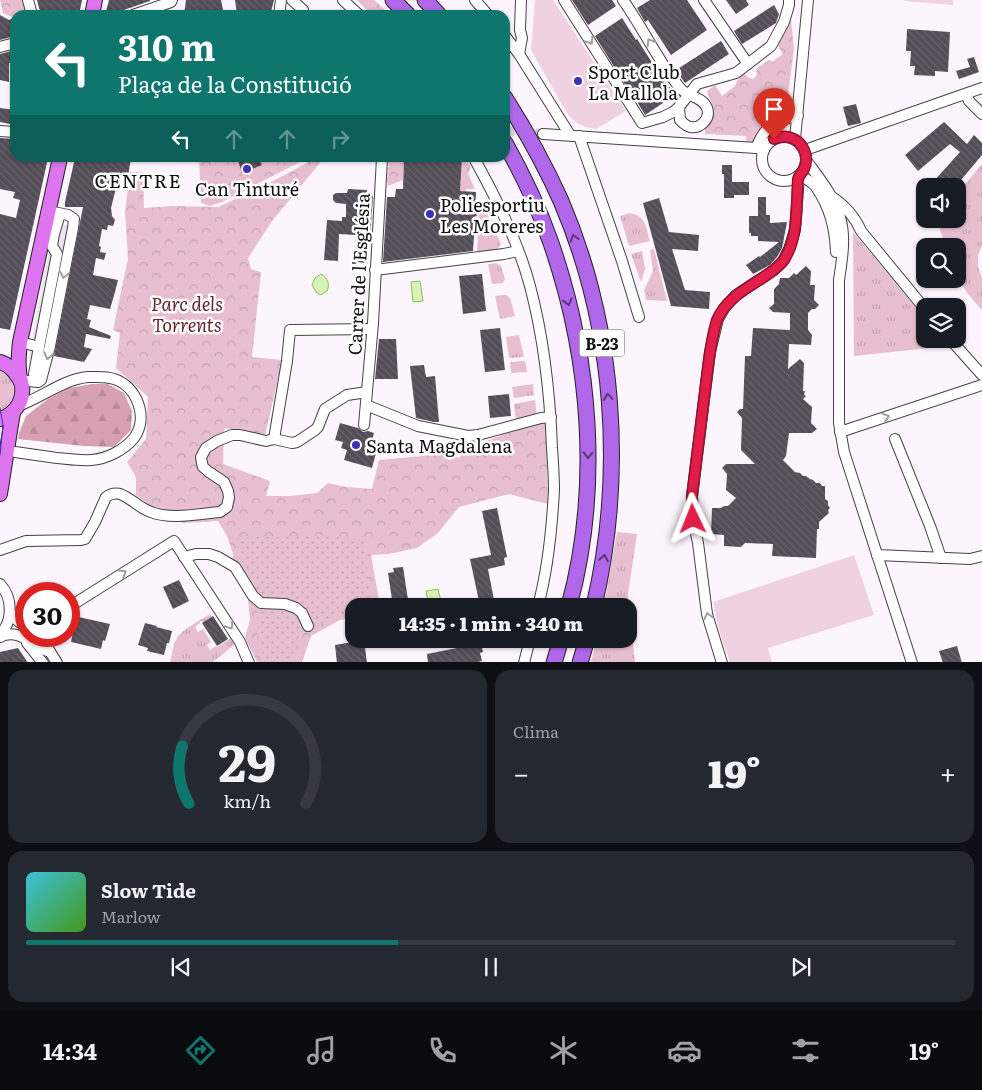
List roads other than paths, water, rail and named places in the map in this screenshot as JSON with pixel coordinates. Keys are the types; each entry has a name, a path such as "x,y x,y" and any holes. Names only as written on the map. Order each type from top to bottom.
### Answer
{"highway":[{"path":"393,0 403,10"},
{"path":"425,0 435,10"},
{"name":"B-23","path":"510,106 528,136 561,202 584,267 597,314 606,368 612,440 612,467 610,513 604,560 596,598"},
{"name":"B-23","path":"510,152 523,176 551,243 571,315 582,372 586,407 588,478 580,556 571,598"},
{"path":"554,662 558,648"},
{"path":"580,662 584,648"}],"main road":[{"path":"0,494 6,423 16,409 22,395 19,370 55,218 60,162"},
{"path":"20,380 11,368 0,361 24,345"}],"street":[{"path":"292,0 303,10"},
{"path":"343,0 354,10"},
{"path":"475,0 484,10"},
{"path":"519,54 522,38 520,27 522,0"},
{"path":"564,0 642,123 663,117 679,108 697,84 736,73 770,46 784,22 789,0"},
{"path":"623,0 682,90 703,102 708,110 706,120 698,127 688,127 680,120 679,108"},
{"path":"704,0 748,64"},
{"path":"795,140 808,0"},
{"path":"147,10 171,1"},
{"path":"510,35 520,27"},
{"path":"510,42 575,136 622,261 639,317"},
{"path":"806,155 982,88"},
{"path":"966,94 969,101 982,114"},
{"path":"798,116 787,117 771,126 762,136 760,148 762,164 769,176 782,182 792,180 800,175"},
{"path":"543,134 760,148 777,138 785,136 801,144 831,196 840,217 843,231 842,262 839,280 840,432 844,452 912,662"},
{"path":"722,662 707,614 698,542 693,519 692,496 710,352 718,319 726,307 736,296 774,270 783,261 789,249 795,230 800,175 805,167 806,155"},
{"name":"Carrer de l'Església","path":"364,425 372,329 382,162"},
{"path":"476,162 494,195 518,251 530,285 543,346 551,416 554,489 549,551 540,598"},
{"path":"800,175 815,186 830,212 834,225 839,280"},
{"path":"831,196 841,203 861,231 916,298"},
{"path":"20,380 38,382 41,380 50,346 73,228 74,218 68,215 55,218 52,246 58,254 34,374 39,380"},
{"path":"843,231 844,226 853,225 861,231"},
{"path":"375,270 518,251"},
{"path":"274,439 287,361 290,330 372,329"},
{"path":"24,345 39,347"},
{"path":"958,348 982,375"},
{"path":"15,452 71,460 92,460 110,455 124,448 135,437 141,416 137,398 132,389 122,382 106,377 86,377 72,381 16,409"},
{"path":"840,432 982,385"},
{"path":"0,550 26,540 85,538 96,522 106,497 115,493 123,494 143,509 160,515 220,512 227,507 228,491 224,482 203,467 201,457 206,448 232,435 266,441 274,439 292,443 300,441 318,427 325,409 347,395 367,392"},
{"path":"366,405 418,426 468,436 551,416"},
{"path":"895,439 941,558"},
{"path":"80,600 174,541 240,642 249,662"},
{"path":"184,557 196,554 209,554 218,557 235,567 253,596 261,603 285,604 296,608 302,613 308,626"},
{"path":"877,555 970,559 982,556"},
{"path":"0,584 7,593 10,613 6,628 0,636"},
{"path":"10,613 15,620"},
{"path":"0,636 8,634 15,636"},
{"path":"31,647 43,662"},
{"path":"39,647 50,652"},
{"path":"47,647 57,662"},
{"path":"524,662 528,648"}],"tunnel":[{"path":"510,131 543,134"}],"tram line":[{"path":"0,408 3,425 0,455"}],"place":[{"name":"Sport Club La Mallola","path":"578,81"},
{"name":"Can Tinturé","path":"247,169"},
{"name":"Poliesportiu Les Moreres","path":"430,214"},
{"name":"Santa Magdalena","path":"356,445"}],"district":[{"name":"CENTRE","path":"138,180"}],"park label":[{"name":"Parc dels Torrents","path":"187,313"}]}
